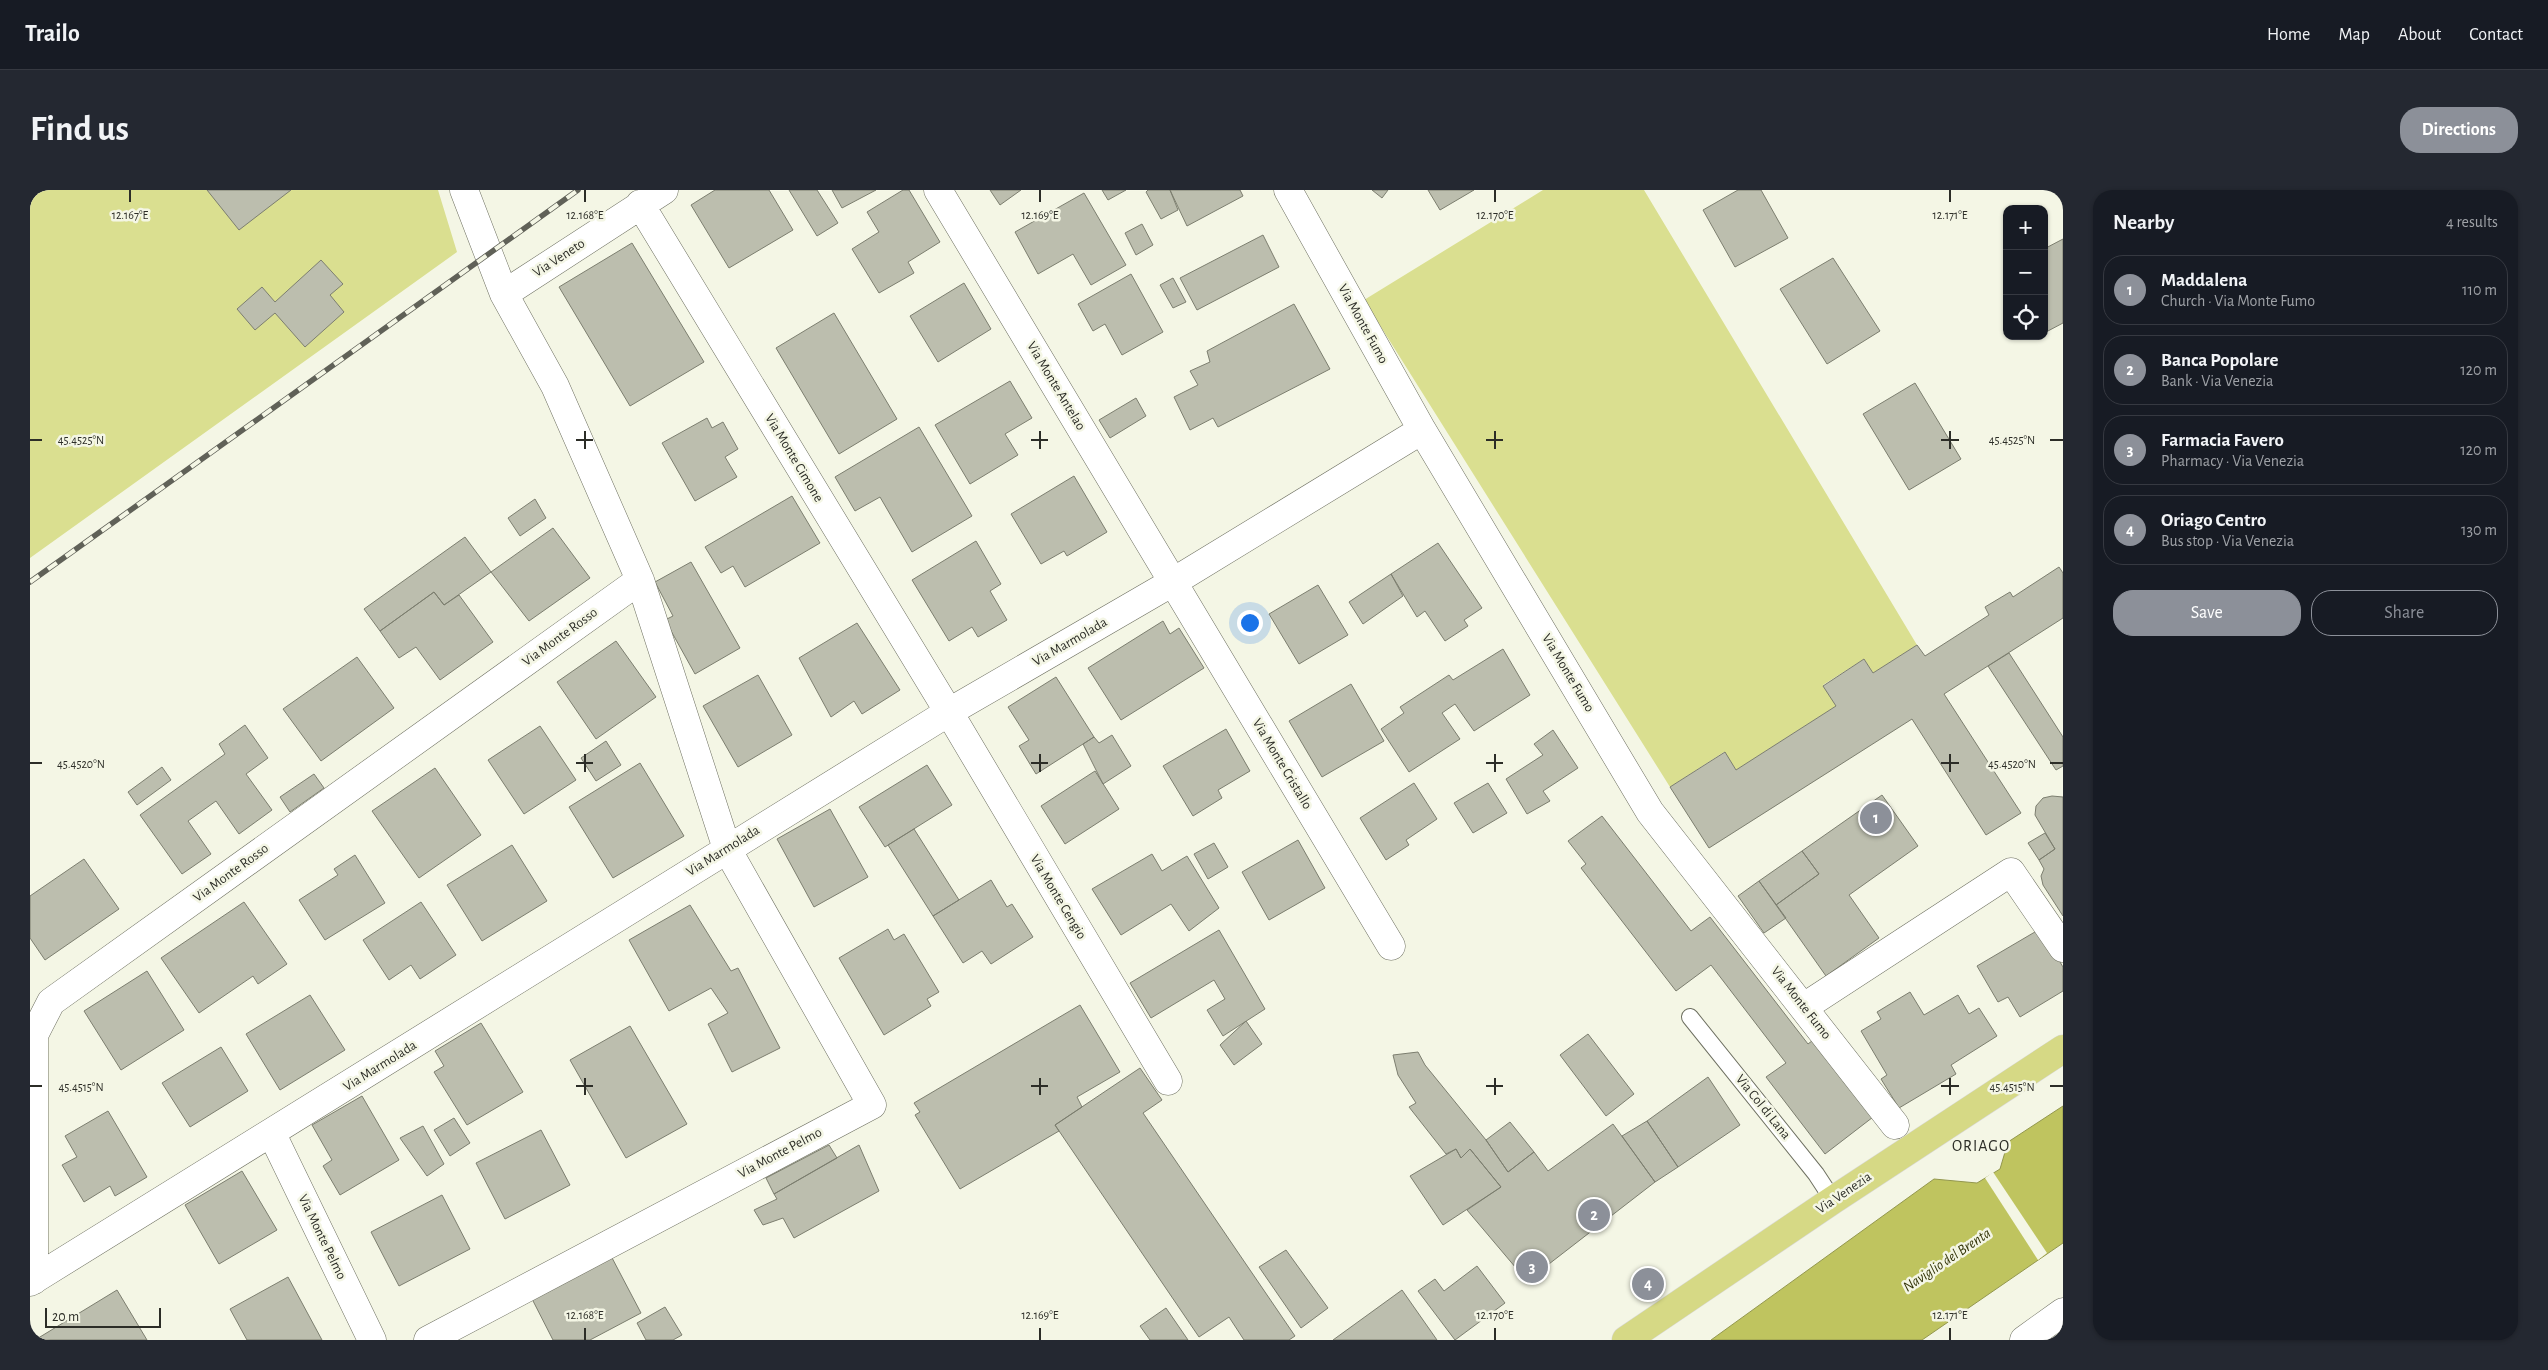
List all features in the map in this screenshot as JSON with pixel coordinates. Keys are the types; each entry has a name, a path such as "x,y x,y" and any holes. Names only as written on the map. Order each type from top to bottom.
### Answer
{"main road":[{"name":"Via Venezia","path":"1626,1340 1833,1200 2063,1049"}],"street":[{"path":"464,190 504,294 555,386 640,580 727,849"},
{"name":"Via Veneto","path":"504,294 664,190"},
{"name":"Via Monte Antelao","path":"938,190 1174,582"},
{"name":"Via Monte Fumo","path":"1288,190 1422,430 1650,812 1895,1125"},
{"name":"Via Monte Cimone","path":"640,204 949,712"},
{"name":"Via Marmolada","path":"32,1281 272,1134 949,712 1174,582 1422,430"},
{"name":"Via Monte Rosso","path":"32,1281 34,1035 51,1002 640,580"},
{"name":"Via Monte Cristallo","path":"1174,582 1391,946"},
{"name":"Via Monte Cengio","path":"949,712 1168,1081"},
{"name":"Via Monte Pelmo","path":"428,1340 872,1105 727,849"},
{"path":"1798,999 2011,872 2063,948"},
{"name":"Via Monte Pelmo","path":"272,1134 372,1340"},
{"path":"2024,1340 2063,1312"}],"lane":[{"name":"Via Col di Lana","path":"1690,1017 1816,1174 1833,1200"}],"shaded area":[{"path":"30,190 438,190 457,252 30,558"},
{"path":"1543,190 1644,190 1917,645 1873,673 1864,659 1823,685 1836,706 1736,770 1724,752 1670,787 1364,300"}],"water":[{"name":"Naviglio del Brenta","path":"2063,1106 2063,1243 1922,1340 1711,1340 1934,1179 1977,1183 2000,1169 2008,1142"}],"pier":[{"path":"1993,1172 2047,1253 2038,1260 1985,1178"}],"building":[{"path":"207,190 291,190 239,230"},
{"path":"715,190 769,190 793,230 729,268 691,205"},
{"path":"789,190 817,190 838,223 817,236"},
{"path":"832,190 876,190 842,208"},
{"path":"903,190 909,190 940,242 908,262 914,273 879,293 852,249 879,232 867,212"},
{"path":"990,190 1021,190 1000,205"},
{"path":"1102,190 1126,190 1108,200"},
{"path":"1148,190 1170,190 1178,210 1161,219 1146,192"},
{"path":"1170,190 1240,190 1243,196 1187,226"},
{"path":"1372,190 1388,190 1382,198"},
{"path":"1428,190 1474,190 1440,210"},
{"path":"1738,190 1761,190 1788,238 1735,267 1703,210"},
{"path":"1084,193 1126,265 1091,285 1073,254 1038,274 1015,232"},
{"path":"1142,224 1153,245 1136,255 1125,233"},
{"path":"1263,235 1279,267 1197,310 1180,278"},
{"path":"2063,239 2063,323 2048,331 2048,250 2048,247"},
{"path":"632,243 704,362 630,406 559,287"},
{"path":"1833,258 1880,331 1827,364 1780,289"},
{"path":"321,260 343,284 330,295 344,312 305,347 275,313 255,330 237,309 262,287 275,302"},
{"path":"1131,274 1163,332 1122,355 1105,324 1093,331 1078,304"},
{"path":"1173,278 1186,302 1173,308 1160,285"},
{"path":"964,283 991,329 938,362 910,316"},
{"path":"1294,304 1330,369 1218,427 1213,418 1190,430 1174,397 1198,385 1190,371 1210,362 1207,351"},
{"path":"834,313 897,419 839,454 776,348"},
{"path":"1010,381 1032,418 1005,434 1018,455 970,484 935,425"},
{"path":"1915,383 1961,459 1909,490 1863,414"},
{"path":"1136,398 1146,416 1110,438 1099,420"},
{"path":"707,418 712,428 723,422 738,449 725,457 737,477 695,501 662,443"},
{"path":"919,427 972,516 912,552 880,497 855,511 835,477"},
{"path":"1074,476 1107,532 1067,556 1064,551 1041,564 1011,514"},
{"path":"792,496 820,543 745,587 733,566 721,573 705,547"},
{"path":"535,499 546,518 520,536 508,518"},
{"path":"553,528 590,578 529,621 491,572"},
{"path":"465,537 491,572 444,605 434,592 380,631 364,609"},
{"path":"976,541 1001,584 990,591 1007,620 978,637 972,627 949,641 912,580"},
{"path":"1438,543 1482,608 1464,620 1468,626 1445,641 1425,611 1417,617 1391,574"},
{"path":"691,562 740,648 695,674 665,620 673,616 655,582"},
{"path":"2059,567 2063,573 2063,618 1944,694 2021,813 1986,835 1912,719 1709,848 1670,787 1725,752 1736,770 1836,706 1823,686 1864,659 1873,673 1917,645 1925,656 1989,615 1985,607 2010,592 2013,597"},
{"path":"1391,574 1403,596 1363,624 1349,602"},
{"path":"1318,585 1348,635 1299,664 1269,614"},
{"path":"434,592 444,605 459,595 493,642 440,680 416,647 399,658 380,631"},
{"path":"1163,621 1170,634 1179,628 1204,668 1121,720 1088,668"},
{"path":"857,623 900,690 862,714 854,701 831,717 799,658"},
{"path":"616,641 656,697 596,739 557,682"},
{"path":"1503,649 1530,695 1474,731 1455,704 1442,713 1460,739 1409,772 1381,729 1404,713 1400,707 1449,675 1453,680"},
{"path":"2009,653 2063,737 2063,766 2056,770 1988,666"},
{"path":"357,657 394,708 321,761 283,709"},
{"path":"758,675 792,735 738,767 703,706"},
{"path":"1056,677 1094,737 1036,774 1019,746 1029,740 1008,707"},
{"path":"1351,684 1384,741 1322,777 1289,721"},
{"path":"245,725 268,758 246,774 272,810 239,834 216,801 188,821 211,854 182,874 140,815 225,754 219,744"},
{"path":"540,726 576,780 524,814 488,760"},
{"path":"1226,729 1250,771 1218,790 1222,798 1193,816 1163,766"},
{"path":"1553,730 1578,768 1543,791 1550,801 1527,814 1506,779 1543,755 1534,744"},
{"path":"1112,735 1131,766 1103,784 1083,744 1094,737 1099,743"},
{"path":"606,741 621,765 596,781 581,758"},
{"path":"640,763 684,836 613,878 569,807"},
{"path":"927,765 952,805 885,847 859,807"},
{"path":"162,767 171,780 137,805 128,792"},
{"path":"435,768 481,835 419,878 372,811"},
{"path":"1095,771 1119,809 1065,844 1041,806"},
{"path":"314,774 324,788 290,812 280,797"},
{"path":"1414,783 1437,819 1406,840 1409,845 1386,860 1360,818"},
{"path":"1488,783 1507,813 1473,833 1454,803"},
{"path":"1882,795 1918,846 1849,895 1879,938 1826,976 1776,905 1819,874 1802,851"},
{"path":"2052,796 2063,797 2063,916 2043,885 2041,876 2044,869 2039,860 2055,849 2035,815 2036,806 2043,798"},
{"path":"830,809 868,877 814,907 777,839"},
{"path":"1602,816 1691,931 1710,917 1808,1044 1817,1037 1877,1114 1825,1154 1766,1077 1786,1063 1711,965 1676,991 1581,868 1586,864 1568,841"},
{"path":"914,829 959,900 933,916 888,845"},
{"path":"2045,833 2055,849 2039,860 2028,843"},
{"path":"1298,840 1325,888 1269,920 1242,872"},
{"path":"1214,843 1228,867 1208,879 1194,854"},
{"path":"512,845 547,901 482,941 447,885"},
{"path":"1802,851 1819,874 1776,905 1759,881"},
{"path":"1152,854 1162,871 1187,856 1219,908 1189,931 1171,904 1121,935 1092,889"},
{"path":"355,855 385,903 325,940 299,900 338,875 334,869"},
{"path":"84,859 119,909 45,960 30,938 30,896"},
{"path":"991,880 1007,907 1012,904 1033,937 991,964 982,951 963,963 933,916"},
{"path":"1759,881 1786,918 1764,933 1738,896"},
{"path":"244,902 287,964 258,984 253,976 199,1013 161,958"},
{"path":"421,902 456,955 420,979 411,965 389,980 363,940"},
{"path":"690,905 731,971 738,968 780,1048 732,1072 708,1024 728,1013 711,988 669,1011 629,940"},
{"path":"888,929 894,940 904,934 939,992 927,999 931,1006 884,1035 839,958"},
{"path":"2040,929 2063,967 2063,991 2020,1017 2008,997 1998,1002 1977,966"},
{"path":"1219,930 1265,1009 1223,1036 1207,1010 1225,999 1214,980 1151,1018 1130,983"},
{"path":"147,971 184,1030 121,1070 84,1011"},
{"path":"1910,992 1924,1015 1958,995 1969,1014 1979,1008 1997,1036 1951,1065 1956,1074 1899,1108 1881,1079 1887,1075 1861,1031 1881,1019 1877,1012"},
{"path":"310,995 345,1050 280,1090 246,1034"},
{"path":"1080,1005 1120,1072 1077,1097 1082,1107 1055,1125 1059,1131 960,1189 915,1115 920,1112 914,1103"},
{"path":"1246,1021 1262,1044 1234,1065 1220,1045"},
{"path":"481,1023 523,1092 467,1125 434,1072 444,1066 435,1051"},
{"path":"630,1026 687,1124 626,1158 570,1060"},
{"path":"1588,1034 1634,1094 1606,1116 1560,1055"},
{"path":"221,1047 248,1091 190,1127 162,1083"},
{"path":"1418,1052 1425,1065 1486,1140 1508,1172 1534,1152 1548,1171 1613,1124 1655,1182 1527,1281 1467,1210 1501,1187 1470,1149 1461,1158 1456,1149 1446,1154 1409,1107 1416,1103 1398,1075 1393,1055"},
{"path":"1140,1068 1162,1100 1143,1113 1295,1336 1289,1340 1244,1340 1229,1317 1199,1337 1055,1125"},
{"path":"1708,1077 1740,1125 1678,1167 1647,1121"},
{"path":"362,1096 399,1160 340,1195 323,1166 332,1160 312,1125"},
{"path":"108,1111 147,1177 115,1196 110,1186 84,1202 62,1165 77,1157 65,1136"},
{"path":"454,1118 470,1143 450,1156 434,1130"},
{"path":"1647,1121 1678,1167 1655,1182 1622,1136"},
{"path":"1510,1122 1534,1152 1508,1172 1486,1140"},
{"path":"423,1126 444,1164 427,1176 400,1138"},
{"path":"541,1130 570,1185 505,1219 476,1163"},
{"path":"829,1145 837,1158 774,1194 766,1178"},
{"path":"859,1145 879,1191 794,1238 783,1218 763,1225 754,1210 777,1199 774,1194"},
{"path":"1456,1149 1461,1158 1470,1149 1501,1187 1443,1225 1410,1176"},
{"path":"242,1171 277,1230 219,1264 185,1205"},
{"path":"442,1195 470,1249 399,1286 371,1232"},
{"path":"1286,1250 1328,1308 1301,1328 1259,1267"},
{"path":"610,1254 641,1313 590,1340 553,1340 530,1295"},
{"path":"1477,1266 1505,1303 1455,1340 1418,1291 1435,1279 1444,1291"},
{"path":"288,1277 322,1340 247,1340 230,1309"},
{"path":"117,1290 147,1340 35,1340"},
{"path":"1402,1290 1437,1340 1333,1340"},
{"path":"665,1307 682,1335 673,1340 646,1340 637,1323"},
{"path":"1166,1308 1188,1340 1150,1340 1140,1326"}],"railway":[{"path":"30,582 578,190"}],"place":[{"name":"Maddalena","path":"1876,818"},
{"name":"Banca Popolare","path":"1594,1215"},
{"name":"Farmacia Favero","path":"1532,1267"},
{"name":"Oriago Centro","path":"1648,1284"}],"district":[{"name":"ORIAGO","path":"1981,1146"}]}
